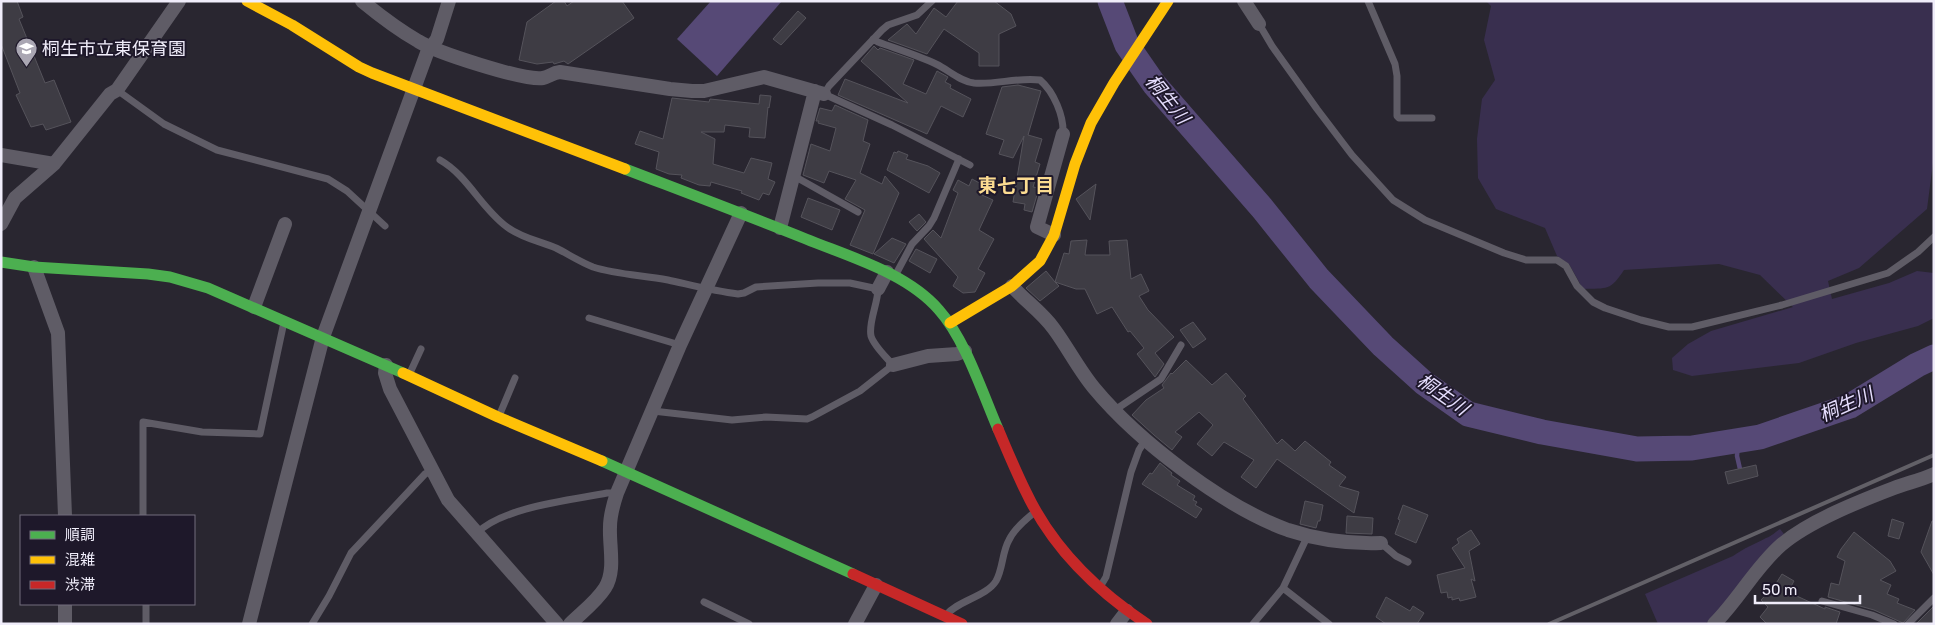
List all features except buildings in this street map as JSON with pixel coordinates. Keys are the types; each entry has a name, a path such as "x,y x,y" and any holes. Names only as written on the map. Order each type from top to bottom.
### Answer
{"street":[{"path":"1,224 15,198 54,164 110,94 116,90 179,1"},
{"path":"247,1 292,25 359,67 780,228 891,274 925,297 950,322 965,351 1006,450 1035,511 1052,537 1100,588 1127,612 1147,624"},
{"path":"362,1 417,41 430,48 506,72 529,77 542,78 554,72 560,72 692,91 704,91 764,77 819,92 780,228"},
{"path":"249,624 323,337 449,1"},
{"path":"950,322 1012,286 1040,261 1054,235 1075,164 1090,123 1168,1"},
{"path":"1244,1 1259,24"},
{"path":"1054,235 1037,227 1063,134"},
{"path":"1,155 54,164"},
{"path":"570,624 596,599 609,580 612,560 611,516 616,493 680,345 741,213"},
{"path":"254,307 285,224"},
{"path":"1,262 170,277 208,288 626,471 962,624"},
{"path":"34,266 58,333 65,515"},
{"path":"878,289 891,274"},
{"path":"1012,286 1053,327 1093,387 1146,439 1185,470 1245,510 1288,529 1308,535 1350,542 1382,544"},
{"path":"893,365 928,356 957,354 965,351"},
{"path":"386,365 385,373 390,389 448,500 557,624"},
{"path":"1714,624 1728,609 1759,567 1793,535 1838,512 1896,487 1913,483 1934,474"},
{"path":"855,624 876,585"},
{"path":"65,605 65,624"},
{"path":"1117,624 1127,612"}],"lane":[{"path":"819,92 829,86 888,25 922,12 932,1"},
{"path":"1368,1 1395,64 1397,76 1397,116 1399,118 1432,118"},
{"path":"1259,24 1272,46 1322,117 1352,156 1393,200 1425,220 1504,253 1526,260 1557,260 1566,266 1585,296 1605,308 1634,318 1682,328 1751,313 1888,273 1918,252 1934,237"},
{"path":"873,39 937,64 968,82 1018,79 1040,80 1051,92 1057,105 1063,134"},
{"path":"116,90 164,124 217,150 328,179 347,192 385,226"},
{"path":"819,92 850,105 970,165"},
{"path":"891,274 912,244 934,218 958,159"},
{"path":"440,160 451,166 497,219 507,227 524,237 554,248 595,267 632,276 668,280 707,290 738,294 756,287 836,282 878,289 871,337 893,365 860,391 807,419 766,416 732,420 653,411"},
{"path":"794,176 858,212"},
{"path":"589,318 680,345"},
{"path":"143,515 143,422 202,432 260,434 285,321"},
{"path":"1115,410 1161,379 1181,345"},
{"path":"409,376 421,349"},
{"path":"498,416 515,378"},
{"path":"1100,588 1106,577 1132,472 1139,450 1146,439"},
{"path":"312,624 351,553 425,474 433,470"},
{"path":"477,533 488,524 529,507 616,493"},
{"path":"945,616 951,608 990,587 996,581 1009,539 1035,511"},
{"path":"1253,624 1283,588 1308,535"},
{"path":"1382,544 1396,556 1408,562"},
{"path":"1283,588 1329,624"},
{"path":"1908,624 1934,598"},
{"path":"1822,601 1872,615 1894,624"},
{"path":"704,602 749,624"},
{"path":"146,605 146,624"}],"shaded area":[{"path":"711,1 782,1 717,76 677,39"},
{"path":"1486,1 1934,1 1934,155 1927,209 1859,268 1828,281 1832,299 1889,283 1917,271 1934,273 1934,318 1918,326 1856,343 1799,363 1692,376 1673,370 1672,358 1688,344 1711,331 1793,307 1760,275 1719,264 1624,270 1615,282 1608,287 1583,289 1569,264 1557,256 1545,228 1496,209 1478,178 1477,139 1482,99 1495,80 1484,40 1491,6"},
{"path":"1780,529 1784,534 1722,609 1705,624 1658,624 1645,594 1733,556"}],"waterway":[{"name":"桐生川","path":"1110,1 1127,45 1154,84 1262,208 1319,279 1383,346 1424,383 1468,414 1542,432 1637,449 1692,448 1760,437 1850,406 1917,365 1934,357"},
{"path":"1738,442 1737,456 1740,469"}],"railway":[{"path":"1549,624 1934,455"}],"traffic: fast":[{"path":"625,169 877,267 911,286 939,310 957,336 972,366 998,429"},
{"path":"1,262 34,267 170,277 208,288 403,373"},
{"path":"602,461 853,574"}],"traffic: slow":[{"path":"247,1 292,25 359,67 372,73 625,169"},
{"path":"950,323 1012,286 1040,261 1054,235 1075,164 1091,123 1114,83 1168,1"},
{"path":"403,373 498,417 602,461"}],"traffic: jam":[{"path":"998,429 1026,492 1049,531 1094,582 1147,624"},
{"path":"853,574 962,624"}],"place":[{"name":"桐生市立東保育園","path":"26,68"}],"district":[{"name":"東七丁目","path":"1016,185"}]}
